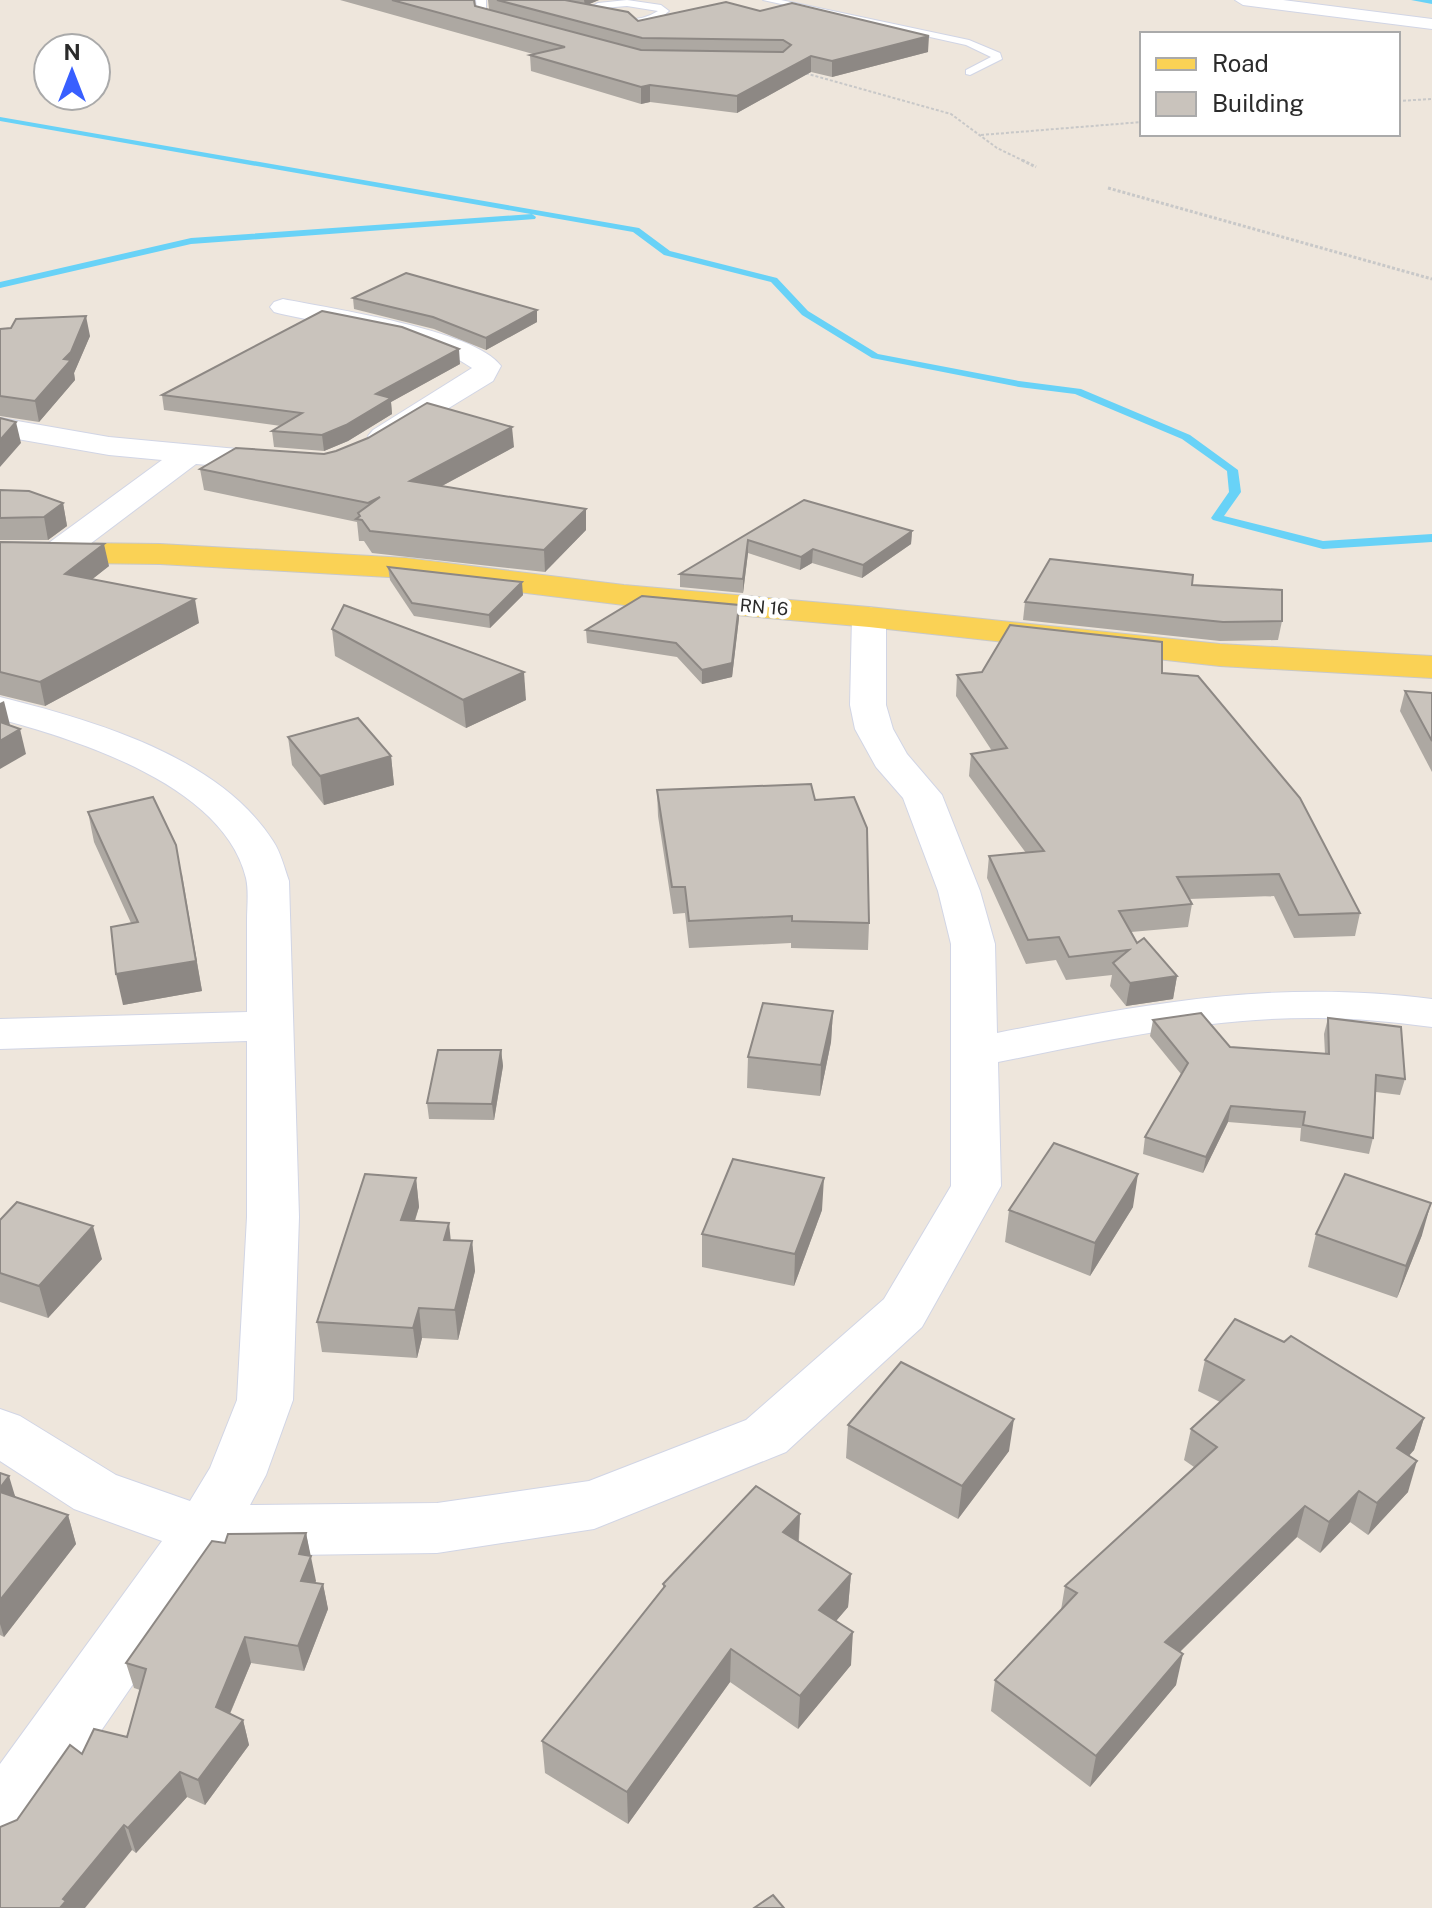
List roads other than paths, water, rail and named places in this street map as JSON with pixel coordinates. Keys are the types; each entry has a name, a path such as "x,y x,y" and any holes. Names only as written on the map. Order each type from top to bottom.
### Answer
{"main road":[{"name":"RN 16","path":"0,552 160,554 406,568 624,595 869,617 1220,655 1432,667"}],"street":[{"path":"1243,0 1432,24"},
{"path":"283,307 378,327 457,349 480,358 487,366 483,375 359,450"},
{"path":"0,427 81,442 304,463"},
{"path":"58,552 190,454"},
{"path":"0,1432 95,1492 204,1531 437,1528 594,1505 766,1436 903,1313 976,1186 973,944 959,891 922,795 890,759 874,729 868,705 869,617"},
{"path":"0,708 121,747 200,789 251,838 268,881 273,1217 265,1400 237,1475 204,1531 0,1820"},
{"path":"975,1052 1121,1023 1284,1002 1342,1003 1432,1013"},
{"path":"0,1034 270,1026"}],"lane":[{"path":"768,0 969,43 996,55 997,59 970,72"},
{"path":"486,2 481,17 518,26"},
{"path":"575,10 592,17 619,21 646,20 660,16 664,11 642,2 609,2 586,12"},
{"path":"619,21 622,37"}],"waterway":[{"path":"1414,0 1432,2"},
{"path":"0,119 636,230 667,253 774,280 805,313 875,356 1019,384 1077,391 1186,437 1232,470 1235,492 1217,518 1323,545 1432,538"},
{"path":"0,285 191,241 532,217"}]}
